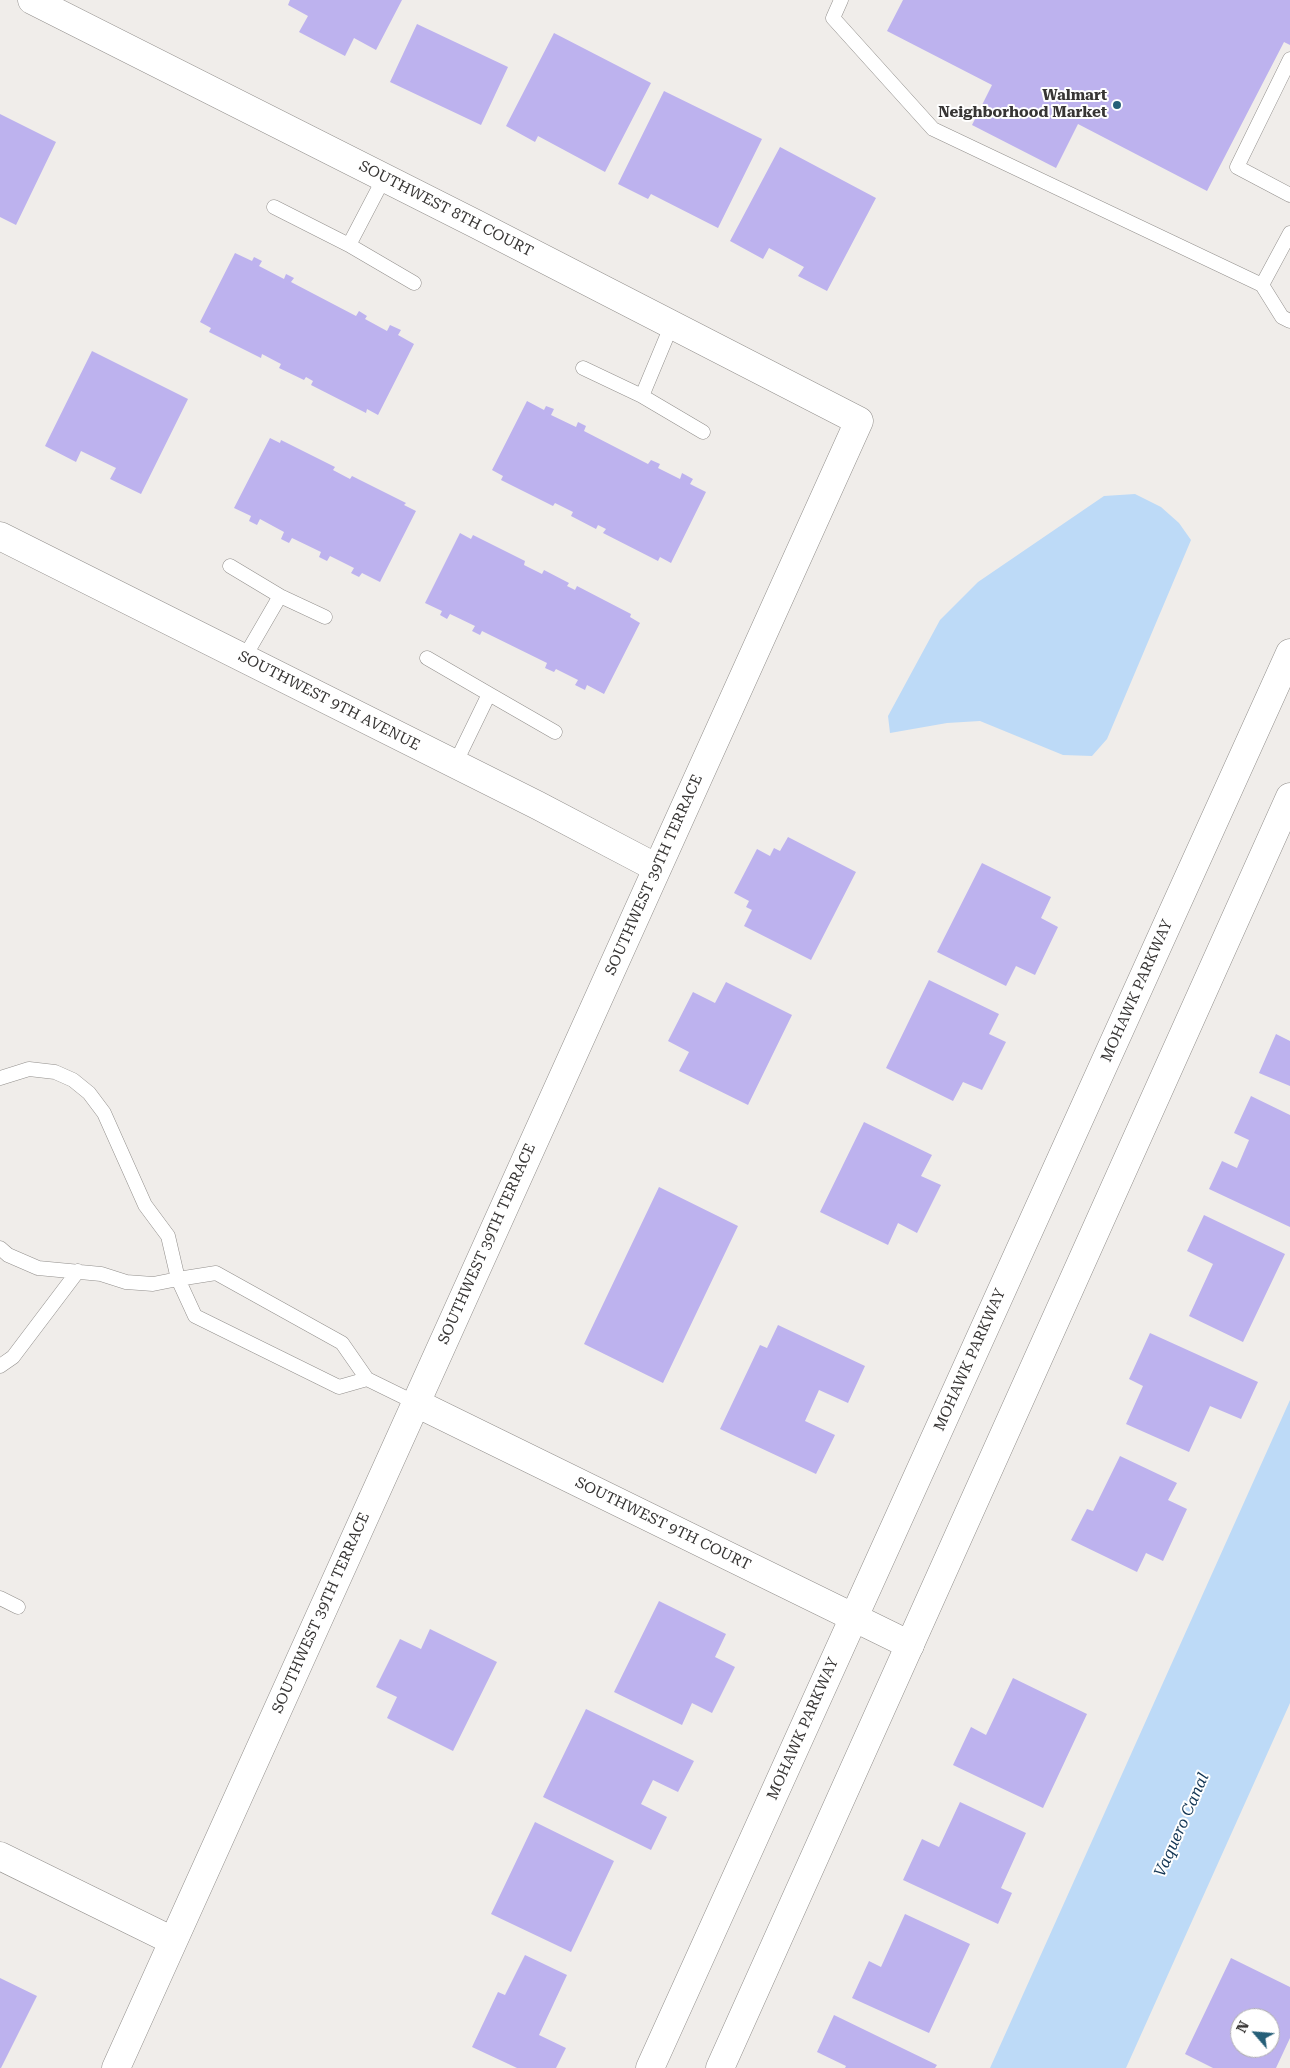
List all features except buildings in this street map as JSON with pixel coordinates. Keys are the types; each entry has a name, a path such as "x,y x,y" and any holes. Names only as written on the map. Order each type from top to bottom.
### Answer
{"street":[{"name":"SOUTHWEST 8TH COURT","path":"32,0 672,324 859,421"},
{"name":"SOUTHWEST 39TH TERRACE","path":"116,2068 859,421"},
{"name":"SOUTHWEST 9TH AVENUE","path":"0,536 455,764 657,868"},
{"name":"MOHAWK PARKWAY","path":"650,2068 1290,653"},
{"path":"720,2068 1290,797"},
{"name":"SOUTHWEST 9TH COURT","path":"416,1403 910,1645"},
{"path":"0,1856 173,1941"}],"lane":[{"path":"842,0 833,18 932,129 1262,286 1282,317 1290,321"},
{"path":"1290,59 1237,167 1290,195"},
{"path":"349,245 384,178"},
{"path":"274,207 349,245 414,283"},
{"path":"1262,286 1290,233"},
{"path":"642,396 672,324"},
{"path":"583,368 642,396 703,432"},
{"path":"230,566 280,596 326,617"},
{"path":"244,658 280,596"},
{"path":"427,658 555,732"},
{"path":"455,764 489,694"},
{"path":"0,1078 28,1069 55,1072 73,1080 90,1093 104,1113 145,1205 168,1236 178,1279 195,1316 339,1387 367,1379"},
{"path":"0,1248 8,1255 38,1268 101,1274 126,1282 153,1284 216,1273 342,1343 367,1379 416,1403"},
{"path":"0,1366 13,1356 78,1272"},
{"path":"0,1598 18,1607"}],"water":[{"path":"1135,494 1161,507 1179,523 1191,540 1107,739 1092,756 1063,755 980,721 947,723 890,733 888,716 940,620 978,582 1104,496"},
{"name":"Vaquero Canal","path":"1290,1400 1290,1703 1126,2068 990,2068"}],"place":[{"name":"Walmart Neighborhood Market","path":"1117,105"}]}
